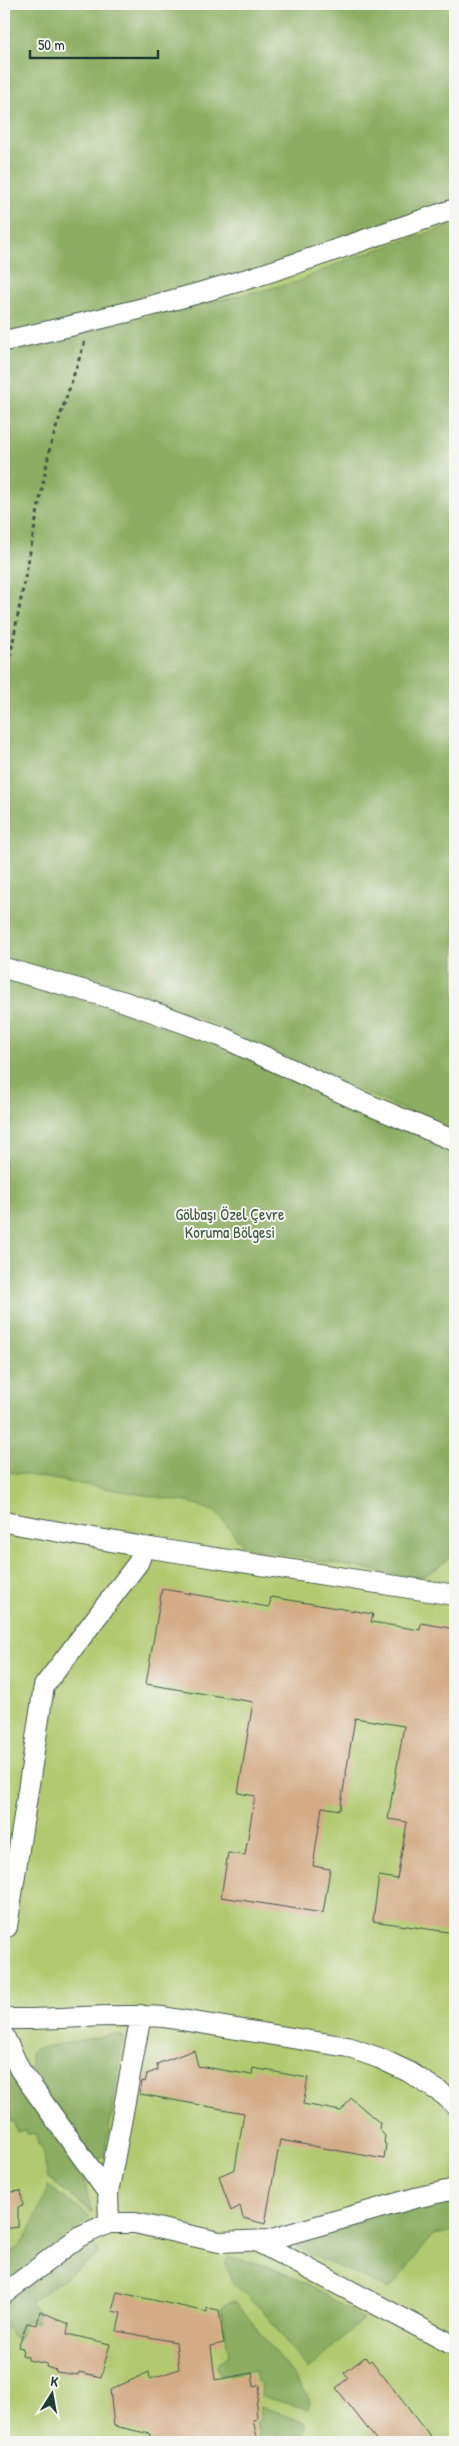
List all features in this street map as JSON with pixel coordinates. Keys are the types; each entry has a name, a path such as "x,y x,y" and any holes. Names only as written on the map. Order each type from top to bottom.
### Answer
{"street":[{"path":"4,341 90,322 254,277 455,209"},
{"path":"4,968 126,1002 220,1036 353,1098 455,1142"},
{"path":"4,1522 144,1547 455,1595"},
{"path":"6,1927 44,1686 138,1563 144,1547"},
{"path":"109,2223 108,2193 141,2015"},
{"path":"4,2018 62,2019 141,2015 348,2047 379,2058 409,2072 443,2094 455,2105"},
{"path":"4,2036 20,2070 108,2193"},
{"path":"4,2294 80,2236 109,2223 135,2223 219,2242 256,2241 288,2236 415,2198 455,2189"},
{"path":"256,2241 455,2346"}],"path":[{"path":"4,688 26,562 50,448 90,322"}],"green space":[{"name":"Gölbaşı Özel Çevre Koruma Bölgesi","path":"4,4 455,4 455,2442 4,2442"},
{"path":"4,4 455,4 455,207 251,275 4,339"},
{"path":"455,224 455,1132 324,1075 199,1017 131,994 4,958 4,351 297,282 341,262"},
{"path":"4,977 210,1040 455,1150 455,1548 448,1559 439,1567 416,1578 249,1548 239,1541 216,1512 192,1503 4,1471"},
{"path":"114,2034 124,2037 105,2154 102,2158 95,2159 31,2072 31,2054 35,2049"},
{"path":"4,2060 80,2165 92,2212 48,2178 41,2145 38,2145 36,2134 27,2134 26,2130 17,2132 13,2121 4,2121"},
{"path":"48,2186 90,2217 28,2268 4,2285 4,2251 12,2252 25,2238 38,2213"},
{"path":"455,2200 455,2231 433,2235 388,2289 299,2249 297,2243 302,2237 428,2202"},
{"path":"91,2241 100,2253 30,2302 39,2311 36,2323 25,2320 18,2342 4,2325 4,2305"},
{"path":"228,2258 247,2261 282,2272 315,2289 363,2319 308,2370 262,2310 233,2283 225,2264"},
{"path":"231,2301 236,2302 305,2391 310,2402 308,2409 261,2396 262,2383 257,2382 255,2370 219,2376 217,2365 229,2355 221,2308"},
{"path":"260,2406 303,2421 306,2427 301,2442 281,2439 278,2442 257,2442 259,2438 256,2422 260,2420"}],"building":[{"path":"162,1589 269,1607 271,1597 373,1614 371,1622 420,1630 421,1623 455,1629 455,1933 373,1921 379,1876 397,1879 407,1822 388,1819 404,1726 355,1718 340,1810 322,1807 313,1866 330,1869 323,1913 221,1897 228,1853 245,1855 255,1796 238,1793 253,1702 146,1684"},
{"path":"194,2050 198,2066 252,2075 253,2068 308,2078 303,2104 341,2111 351,2098 380,2123 379,2129 385,2136 384,2143 386,2144 384,2159 280,2140 265,2224 243,2218 240,2206 231,2211 219,2176 235,2169 244,2113 140,2094 142,2081 145,2082 147,2074 158,2070 157,2064"},
{"path":"21,2191 23,2206 18,2207 18,2227 4,2229 4,2193"},
{"path":"117,2292 207,2312 207,2308 219,2310 224,2343 211,2346 215,2380 252,2373 254,2387 260,2385 256,2406 257,2419 253,2420 257,2437 250,2442 159,2442 149,2440 150,2434 114,2426 110,2390 149,2372 150,2379 179,2369 176,2342 117,2331 121,2313 112,2311"},
{"path":"40,2311 69,2324 67,2334 110,2344 101,2377 79,2372 78,2375 56,2372 56,2370 46,2367 47,2364 28,2360 28,2357 22,2355 23,2348 18,2347 27,2323 37,2325"},
{"path":"365,2357 369,2362 371,2360 434,2442 378,2442 336,2388 348,2378 344,2373"}]}
